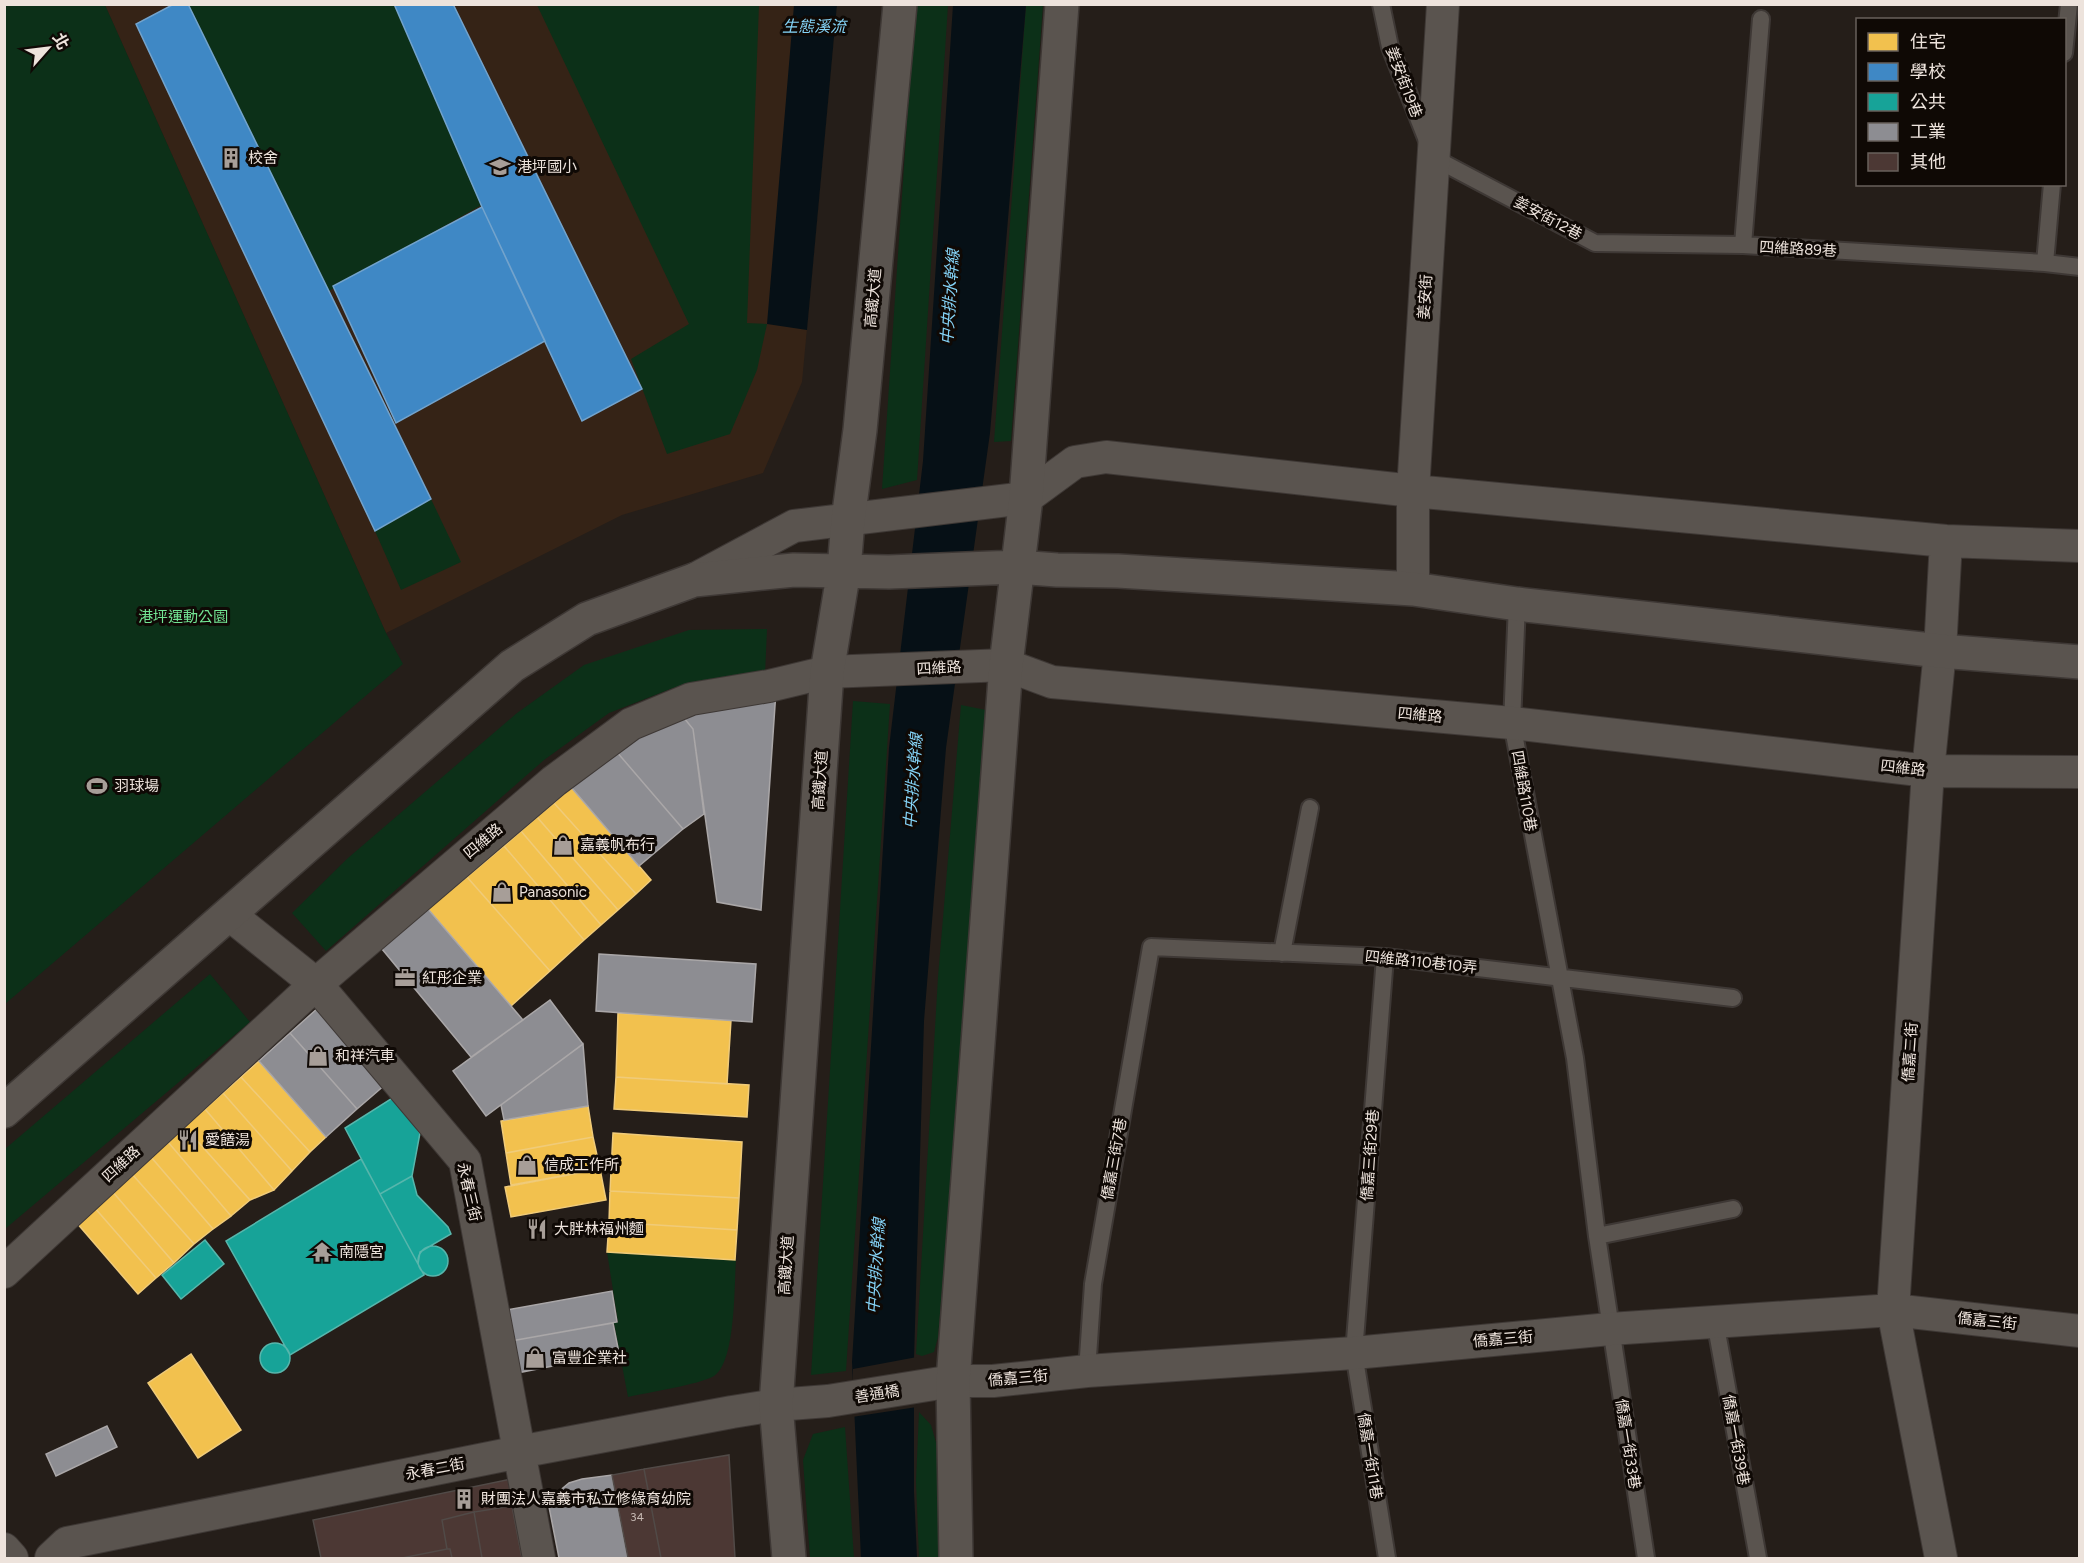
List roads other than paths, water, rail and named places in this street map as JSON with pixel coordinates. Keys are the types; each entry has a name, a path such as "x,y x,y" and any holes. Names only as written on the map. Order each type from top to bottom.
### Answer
{"street":[{"name":"高鐵大道","path":"789,1558 776,1405 827,672 844,570 860,430 900,4"},
{"path":"956,1558 939,1383 1006,665 1026,498 1062,4"},
{"name":"姜安街","path":"1413,589 1413,491 1443,4"},
{"path":"4,1111 512,666 587,619 694,580 794,526 1026,498 1075,462 1106,457 1413,491 1946,541 2079,546"},
{"name":"僑嘉二街","path":"1941,1558 1893,1310 1928,771 1940,651 1946,541"},
{"path":"694,580 794,570 889,572 1017,567 1118,571 1413,589 1517,604 1940,651 2079,662"},
{"name":"四維路","path":"4,1272 316,984 554,781 631,724 691,699 769,686 827,672 1006,665 1052,682 1512,723 1928,771 2079,772"},
{"name":"永春三街","path":"230,915 316,984 465,1161 539,1558"},
{"name":"僑嘉三街","path":"939,1383 993,1381 1087,1371 1354,1353 1610,1329 1893,1310 2079,1331"},
{"name":"善通橋","path":"828,1401 939,1383"},
{"name":"永春二街","path":"51,1558 67,1543 519,1452 776,1405 828,1401"},
{"path":"4,1550 12,1558"}],"lane":[{"name":"姜安街19巷","path":"1381,4 1390,47 1434,158"},
{"path":"2066,33 2069,4"},
{"name":"四維路89巷","path":"1761,19 1743,245 2079,267"},
{"name":"姜安街12巷","path":"1434,158 1595,243 1743,245"},
{"path":"2045,263 2052,186"},
{"name":"四維路110巷","path":"1517,604 1512,723 1575,1058 1610,1329"},
{"path":"1282,952 1310,808"},
{"name":"四維路110巷10弄","path":"1150,947 1385,957 1559,977"},
{"name":"僑嘉三街7巷","path":"1087,1371 1093,1284 1150,947"},
{"name":"僑嘉三街29巷","path":"1354,1353 1385,957"},
{"path":"1559,977 1733,998"},
{"path":"1597,1236 1733,1209"},
{"name":"僑嘉一街39巷","path":"1715,1321 1758,1558"},
{"name":"僑嘉一街33巷","path":"1610,1329 1646,1558"},
{"name":"僑嘉一街11巷","path":"1354,1353 1387,1558"}],"water":[{"name":"生態溪流","path":"794,5 837,5 807,330 767,324"},
{"name":"中央排水幹線","path":"953,5 1026,5 990,433 946,748 924,1021 914,1359 914,1492 917,1558 861,1558 852,1362 889,748 923,461"}],"place":[{"name":"校舍","path":"231,158"},
{"name":"港坪國小","path":"500,167"},
{"name":"羽球場","path":"97,786"},
{"name":"嘉義帆布行","path":"563,845"},
{"name":"Panasonic","path":"502,892"},
{"name":"紅彤企業","path":"405,978"},
{"name":"和祥汽車","path":"318,1056"},
{"name":"愛饍湯","path":"188,1140"},
{"name":"信成工作所","path":"527,1165"},
{"name":"大胖林福州麵","path":"537,1229"},
{"name":"南隱宮","path":"322,1252"},
{"name":"富豐企業社","path":"535,1358"},
{"name":"財團法人嘉義市私立修緣育幼院","path":"464,1499"}],"park label":[{"name":"港坪運動公園","path":"183,617"}]}
